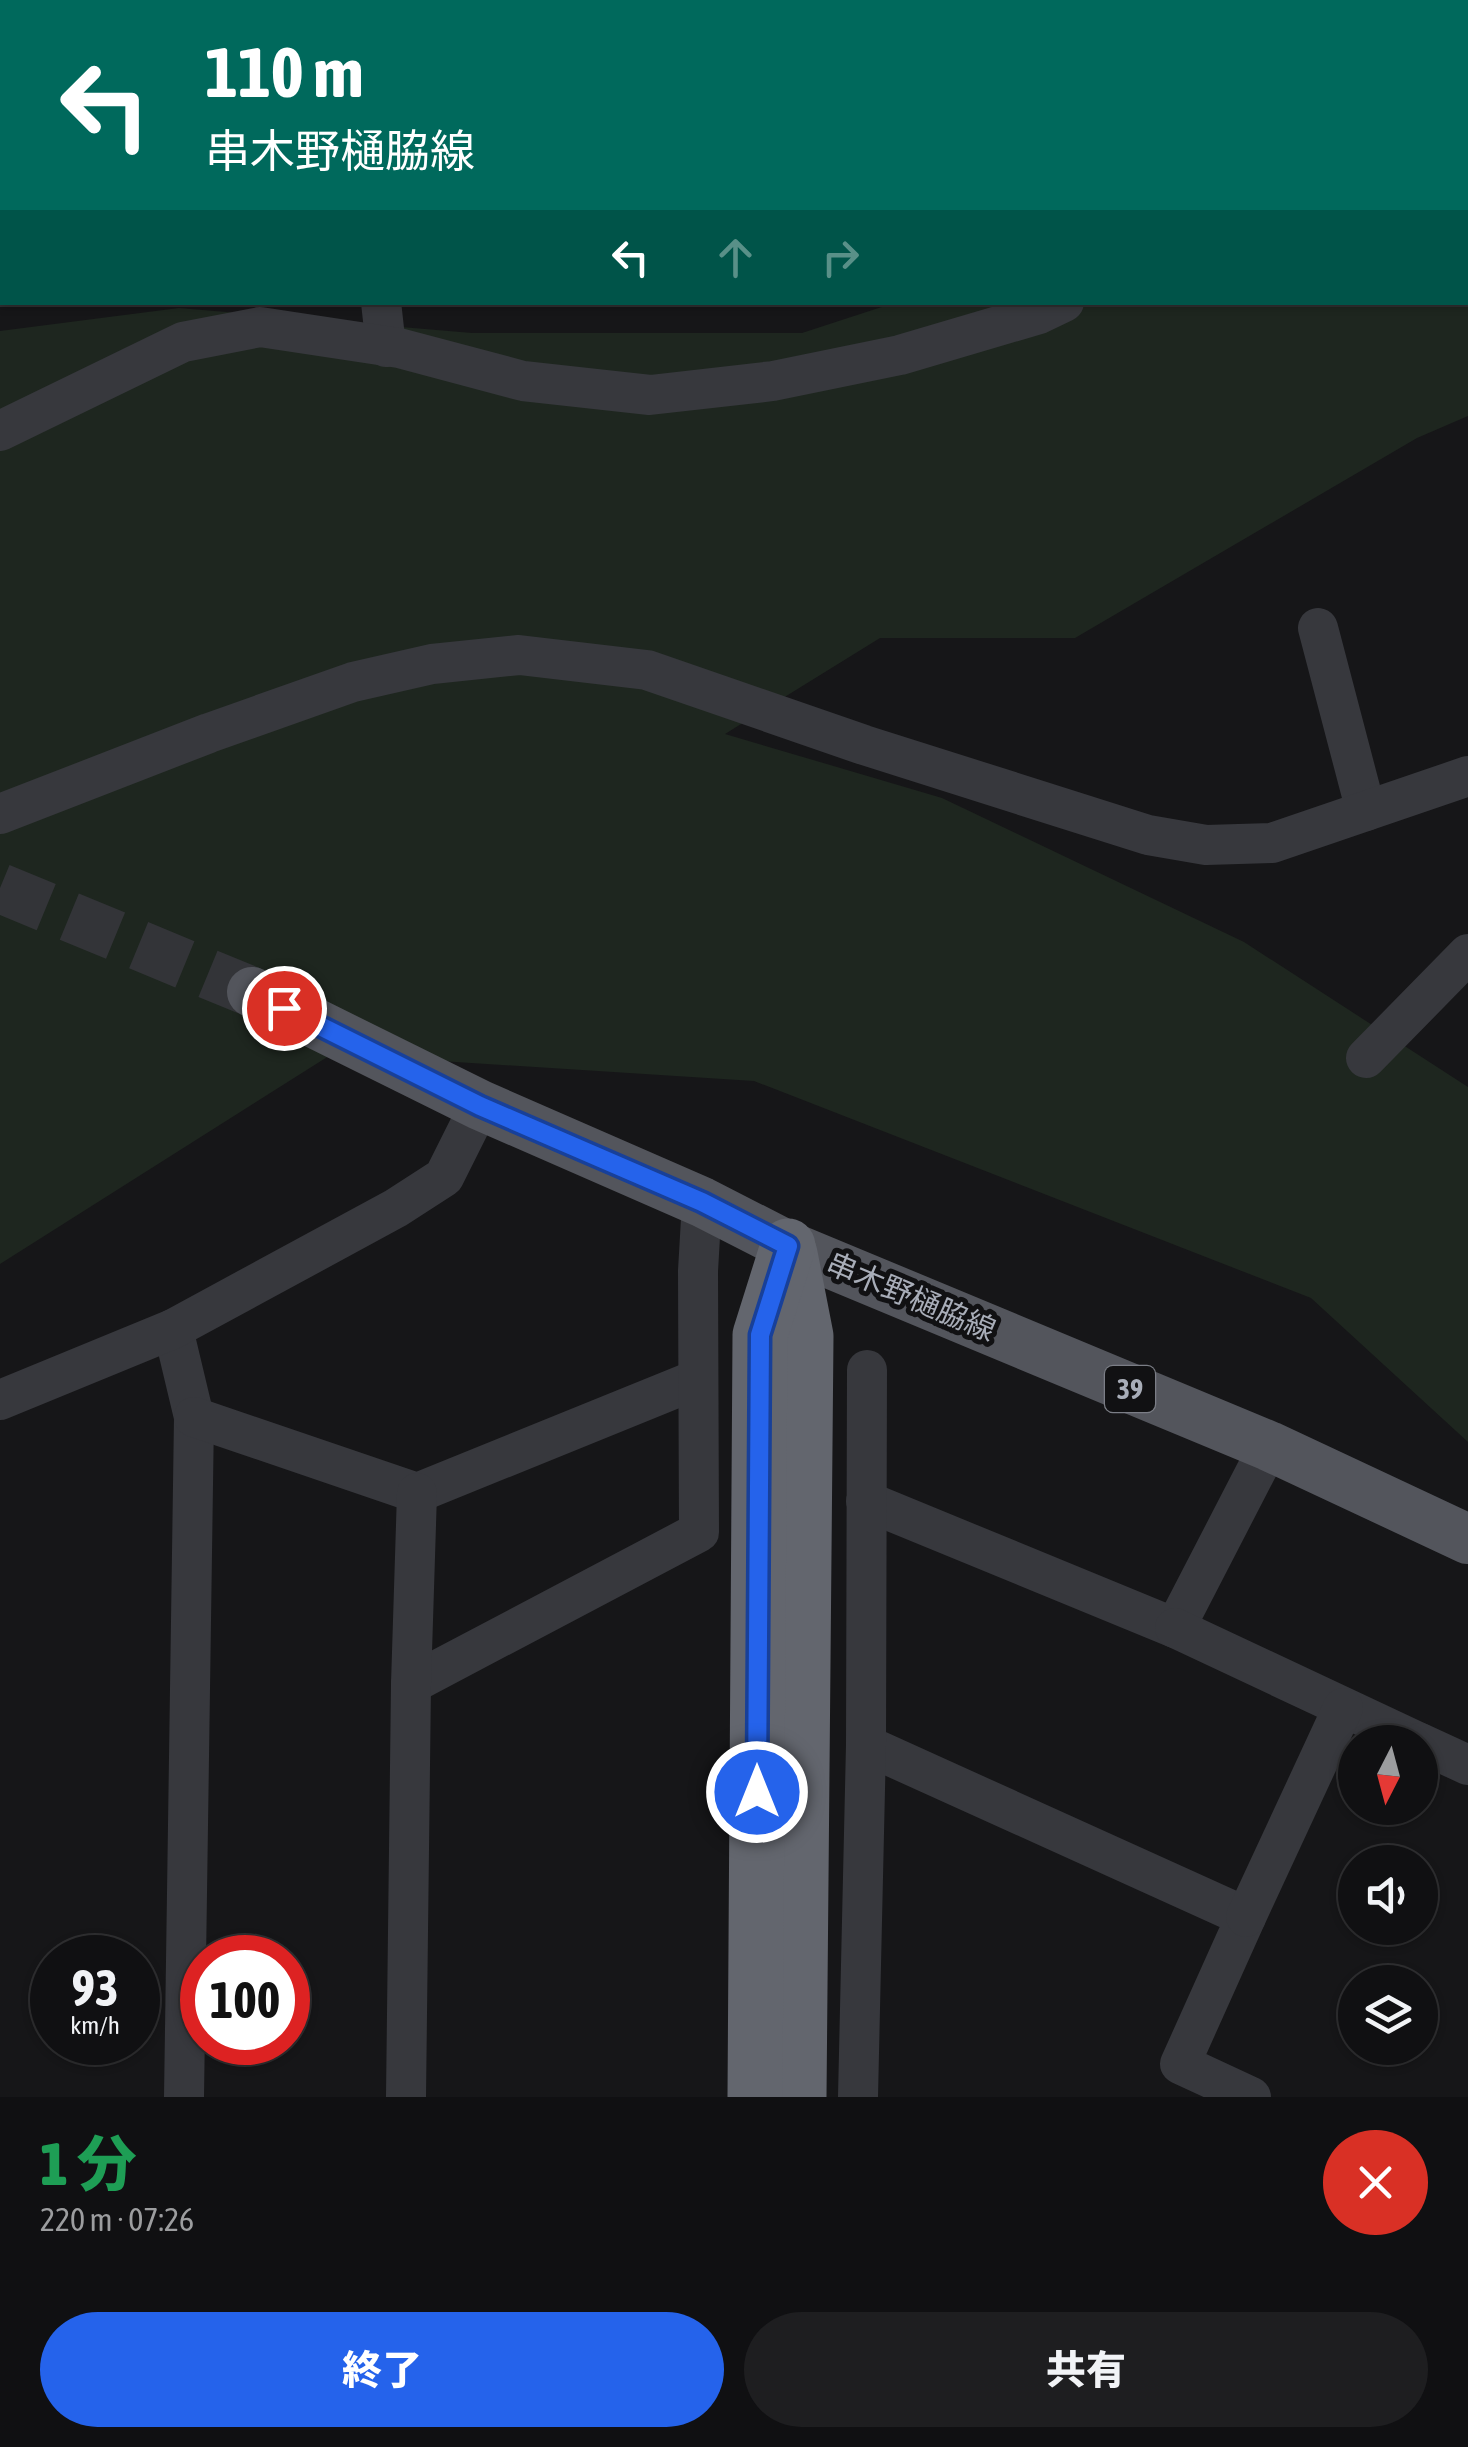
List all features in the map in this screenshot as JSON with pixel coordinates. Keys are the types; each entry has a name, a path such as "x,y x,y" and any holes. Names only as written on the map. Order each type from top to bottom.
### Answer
{"highway":[{"path":"755,2097 760,1335 788,1246"},
{"path":"788,1246 806,1336 799,2097"}],"main road":[{"name":"串木野樋脇線","path":"252,992 480,1106 702,1202 788,1246 1269,1446 1468,1540"}],"street":[{"path":"48,0 88,0"},
{"path":"708,0 769,0"},
{"path":"381,305 386,347"},
{"path":"0,431 183,342 260,327 386,347 523,382 650,395 773,381 900,355 1058,305"},
{"path":"1318,628 1366,811"},
{"path":"0,814 208,733 353,682 432,664 519,655 647,670 864,745 1148,835 1206,845 1272,843 1468,776"},
{"path":"1366,1058 1468,954"},
{"path":"0,1400 173,1329 396,1208 444,1177 480,1106"},
{"path":"411,1684 698,1532 698,1271 702,1202"},
{"path":"173,1329 194,1417 184,2097"},
{"path":"858,2097 866,1745 867,1370"},
{"path":"194,1417 417,1493 698,1379"},
{"path":"1176,1628 1269,1446"},
{"path":"406,2097 417,1493"},
{"path":"866,1501 1176,1628 1380,1725"},
{"path":"1251,2097 1180,2064 1343,1708"},
{"path":"866,1745 1246,1917"},
{"path":"1438,1752 1468,1765"}],"shaded area":[{"path":"888,305 1468,305 1468,416 1417,438 1075,638 880,638 725,734 942,798 1244,942 1468,1087 1468,1442 1311,1298 754,1081 332,1054 0,1264 0,331 179,308 472,333 802,333"}],"tunnel":[{"path":"0,888 252,992"}],"route":[{"path":"284,1008 480,1106 702,1202 788,1246 760,1335 757,1792"}]}
